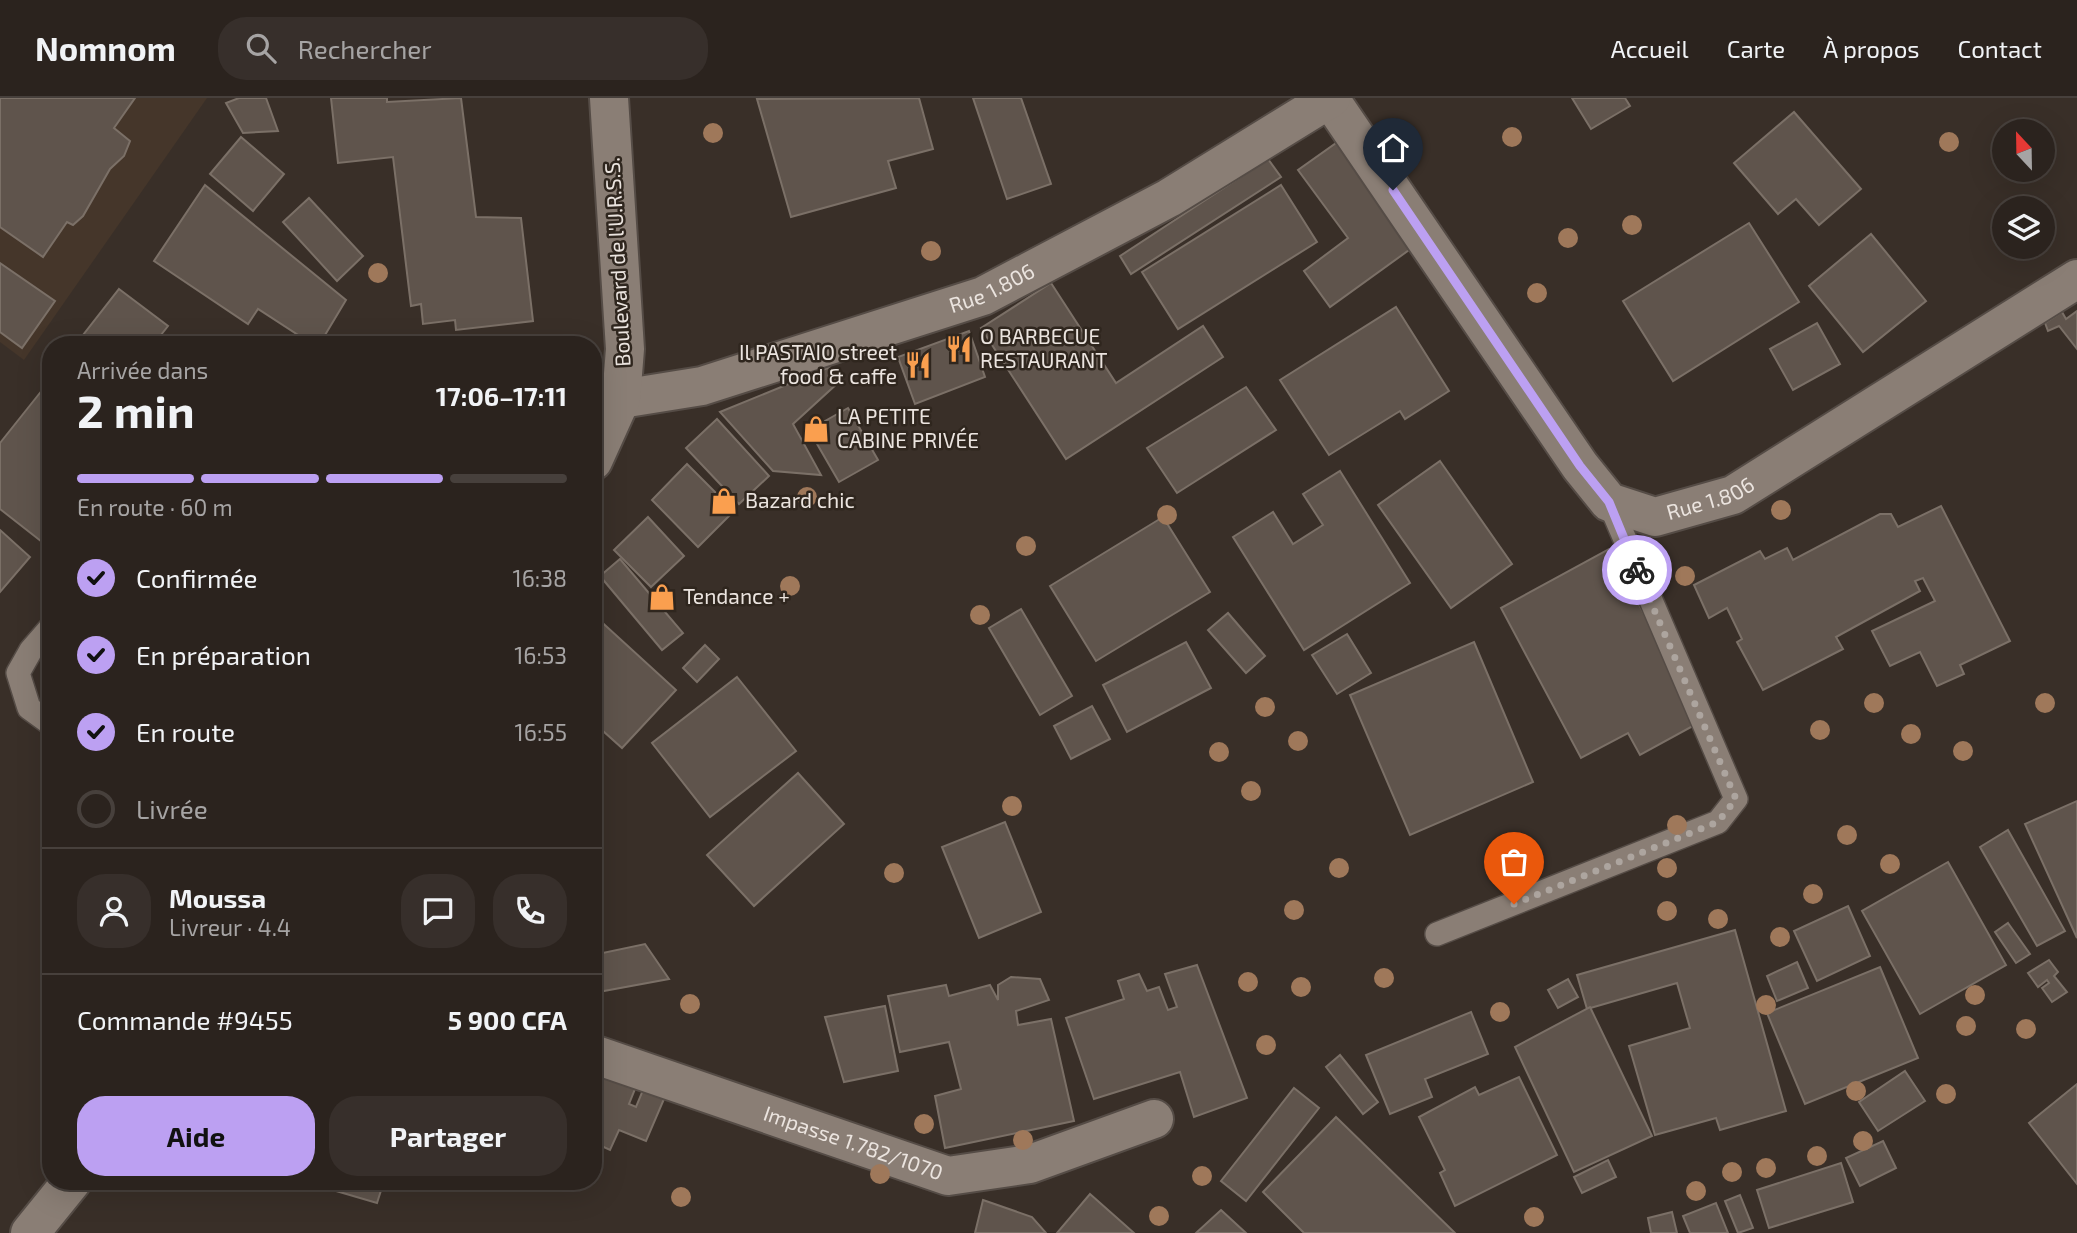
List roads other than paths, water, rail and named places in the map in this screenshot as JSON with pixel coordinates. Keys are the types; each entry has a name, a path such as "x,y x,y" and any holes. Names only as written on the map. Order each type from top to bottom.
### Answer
{"street":[{"name":"Boulevard de l'U.R.S.S.","path":"602,441 621,399 625,349 610,98"},
{"name":"Rue 1.806","path":"621,399 702,386 983,296 1169,198 1331,98 1580,466 1609,502 1655,517 1733,495 2077,279"},
{"name":"Impasse 1.782/1070","path":"602,1057 948,1176 1030,1164 1154,1119"},
{"path":"30,1233 65,1190"}],"lane":[{"path":"1437,934 1718,822 1736,799 1609,502"},
{"path":"42,637 30,650 19,673 29,708 42,717"}],"place":[{"name":"O BARBECUE RESTAURANT","path":"959,349"},
{"name":"Il PASTAIO street food & caffe","path":"918,365"},
{"name":"LA PETITE CABINE PRIVÉE","path":"816,429"},
{"name":"Bazard chic","path":"724,501"},
{"name":"Tendance +","path":"662,597"}]}
